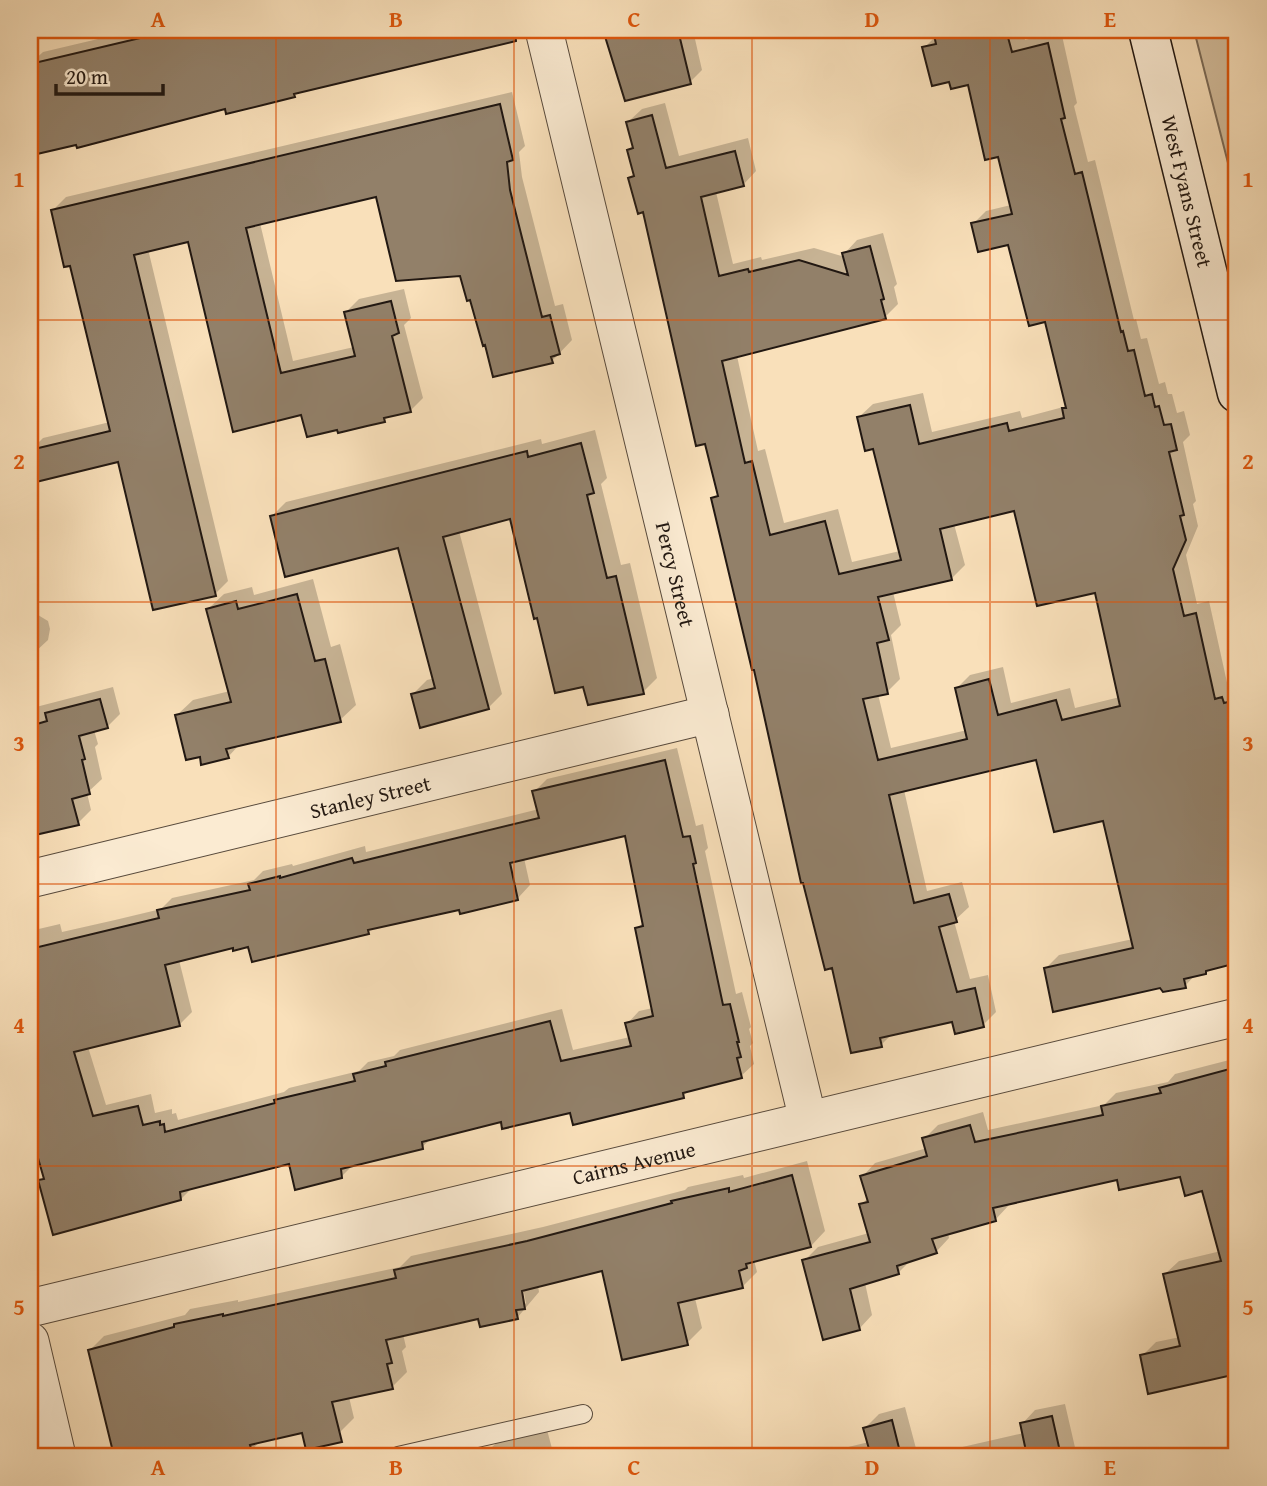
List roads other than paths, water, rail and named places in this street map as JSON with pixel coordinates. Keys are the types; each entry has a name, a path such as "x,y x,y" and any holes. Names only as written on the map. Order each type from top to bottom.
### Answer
{"main road":[{"name":"West Fyans Street","path":"1148,30 1237,393"}],"street":[{"name":"Percy Street","path":"544,30 808,1120"},
{"name":"Stanley Street","path":"30,879 710,714"},
{"name":"Cairns Avenue","path":"30,1308 1237,1017"},
{"path":"30,1341 57,1456"}],"lane":[{"path":"398,1456 583,1414"}]}
